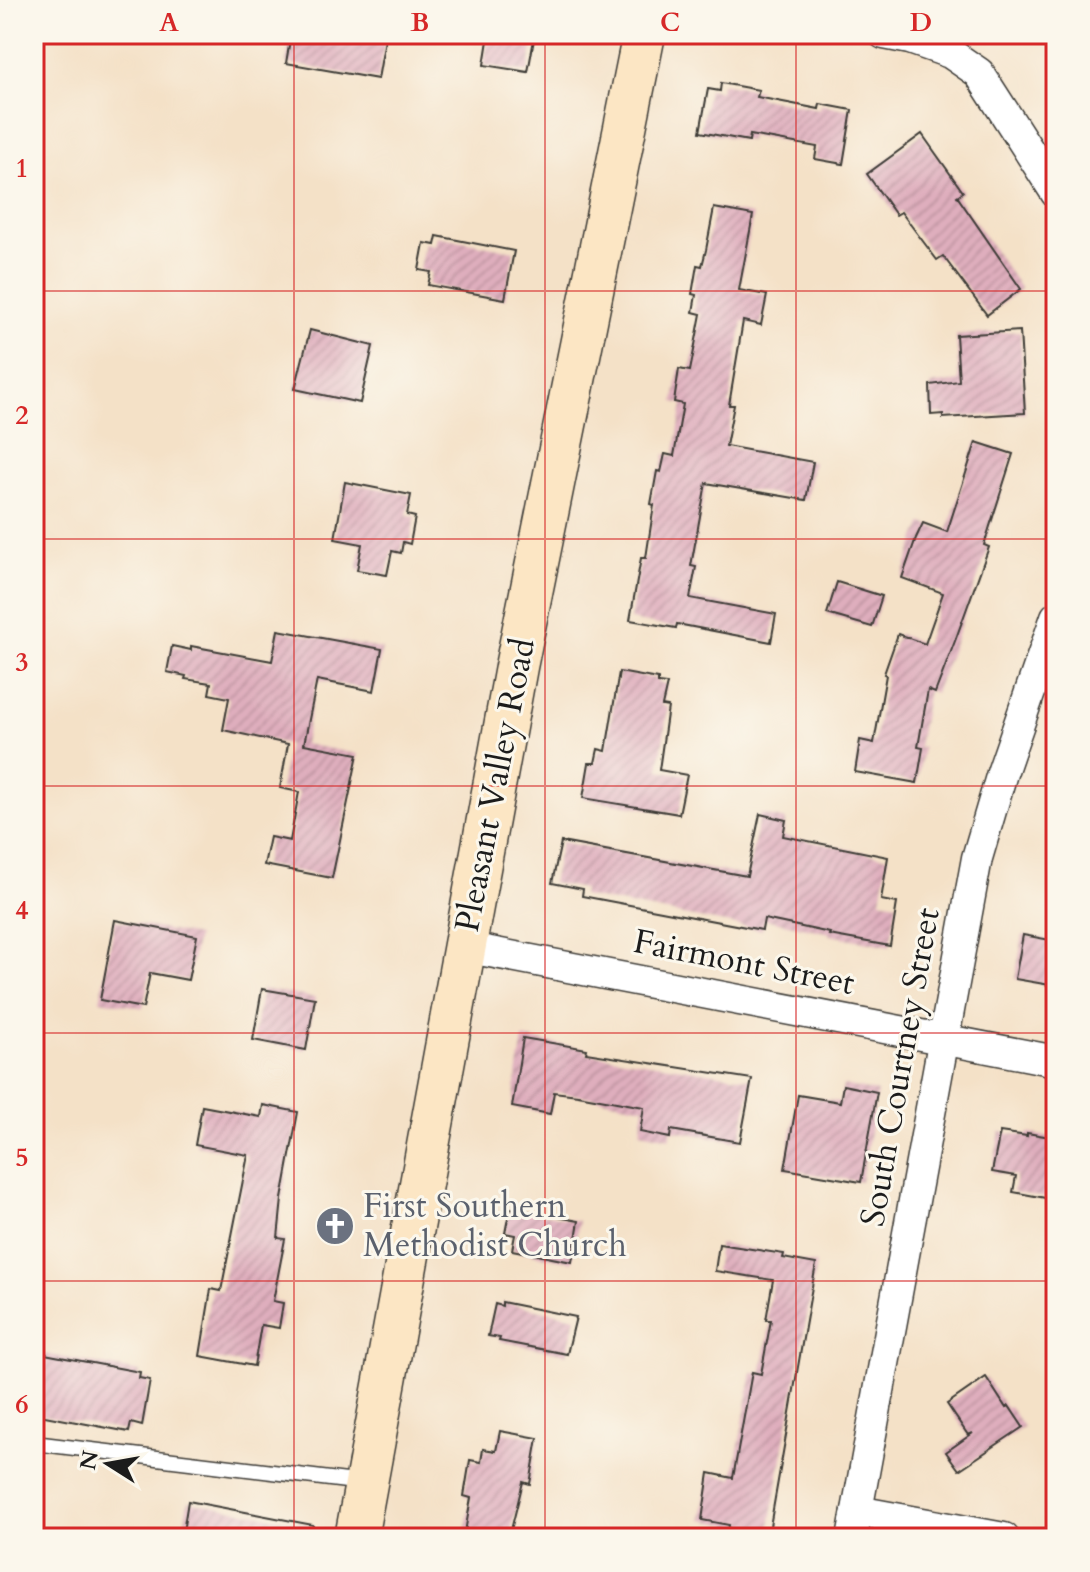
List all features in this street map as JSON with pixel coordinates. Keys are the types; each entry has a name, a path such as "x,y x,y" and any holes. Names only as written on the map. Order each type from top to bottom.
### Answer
{"street":[{"name":"Pleasant Valley Road","path":"356,1538 516,667 644,34"},
{"path":"884,34 950,53 979,73 1056,193"},
{"name":"South Courtney Street","path":"854,1524 977,858 1002,773 1056,617"},
{"name":"Fairmont Street","path":"464,947 1056,1061"},
{"path":"854,1524 1004,1538"}],"lane":[{"path":"34,1443 366,1483"}],"building":[{"path":"291,34 386,34 378,79 286,63"},
{"path":"489,34 535,34 528,72 484,65"},
{"path":"721,83 759,90 757,97 819,109 820,104 852,110 843,164 815,159 817,147 750,135 749,141 700,132 708,89 720,91"},
{"path":"922,134 963,192 957,196 1021,289 987,315 943,256 937,260 901,212 896,215 867,174"},
{"path":"714,208 753,215 739,290 767,295 761,325 743,321 729,405 734,405 726,446 813,462 806,500 706,483 691,566 696,567 690,598 776,614 771,642 677,624 676,628 630,620 641,558 646,558 657,471 661,472 665,454 674,456 683,404 674,402 679,369 690,371 701,314 693,312 696,295 692,294 697,265 702,266"},
{"path":"437,236 514,251 505,299 428,285 431,272 419,270 424,243 435,245"},
{"path":"310,330 373,346 360,403 295,389"},
{"path":"1020,331 1025,413 943,418 943,414 931,415 930,385 959,381 956,335"},
{"path":"976,442 1013,454 984,545 989,547 935,693 928,690 918,747 923,748 917,783 855,772 860,740 874,743 884,674 898,634 925,644 943,593 902,578 916,538 923,523 947,532"},
{"path":"345,482 411,495 407,515 415,517 410,544 403,542 401,553 392,551 387,575 357,570 362,544 335,539"},
{"path":"837,582 882,596 872,627 827,614"},
{"path":"278,630 382,649 374,691 317,680 304,744 358,754 332,878 264,865 270,837 290,841 299,792 280,788 288,744 223,730 229,698 209,694 211,683 185,679 186,676 167,672 172,646 191,650 191,646 272,661"},
{"path":"619,672 658,679 658,683 667,684 662,706 668,707 659,770 687,775 679,814 583,798 589,763 595,763 598,749 606,751"},
{"path":"760,814 786,820 783,836 888,857 881,900 897,903 890,946 764,919 762,930 582,896 583,889 552,883 561,842 747,876"},
{"path":"115,920 197,936 188,980 150,973 143,1008 100,1000"},
{"path":"1023,935 1056,941 1056,986 1015,979"},
{"path":"262,989 315,998 306,1050 253,1040"},
{"path":"523,1038 587,1049 586,1053 752,1079 740,1142 671,1130 670,1138 640,1132 644,1107 578,1095 554,1092 550,1114 512,1107"},
{"path":"843,1085 877,1092 861,1182 785,1169 798,1095 840,1102"},
{"path":"263,1105 298,1112 278,1238 285,1239 273,1301 283,1303 279,1328 261,1325 254,1366 200,1356 211,1289 221,1291 248,1155 195,1145 202,1106 261,1117"},
{"path":"1000,1132 1056,1138 1056,1171 1051,1199 1013,1192 1016,1176 992,1172"},
{"path":"510,1208 579,1221 572,1262 512,1250 515,1235 505,1233"},
{"path":"719,1244 784,1254 783,1258 816,1264 768,1538 727,1538 729,1525 702,1520 709,1473 733,1478 752,1372 761,1374 771,1320 766,1320 773,1280 715,1271"},
{"path":"502,1302 576,1317 567,1354 499,1341 500,1338 488,1336 495,1304 502,1306"},
{"path":"34,1352 140,1372 139,1378 150,1380 142,1426 131,1423 129,1432 34,1414"},
{"path":"986,1377 1023,1427 959,1470 946,1452 973,1433 968,1435 947,1404"},
{"path":"500,1431 538,1438 530,1484 523,1482 509,1538 464,1538 471,1498 464,1496 470,1460 481,1462 483,1449 496,1451"},
{"path":"188,1501 313,1525 311,1538 182,1538"}],"place":[{"name":"First Southern Methodist Church","path":"335,1226"}]}
